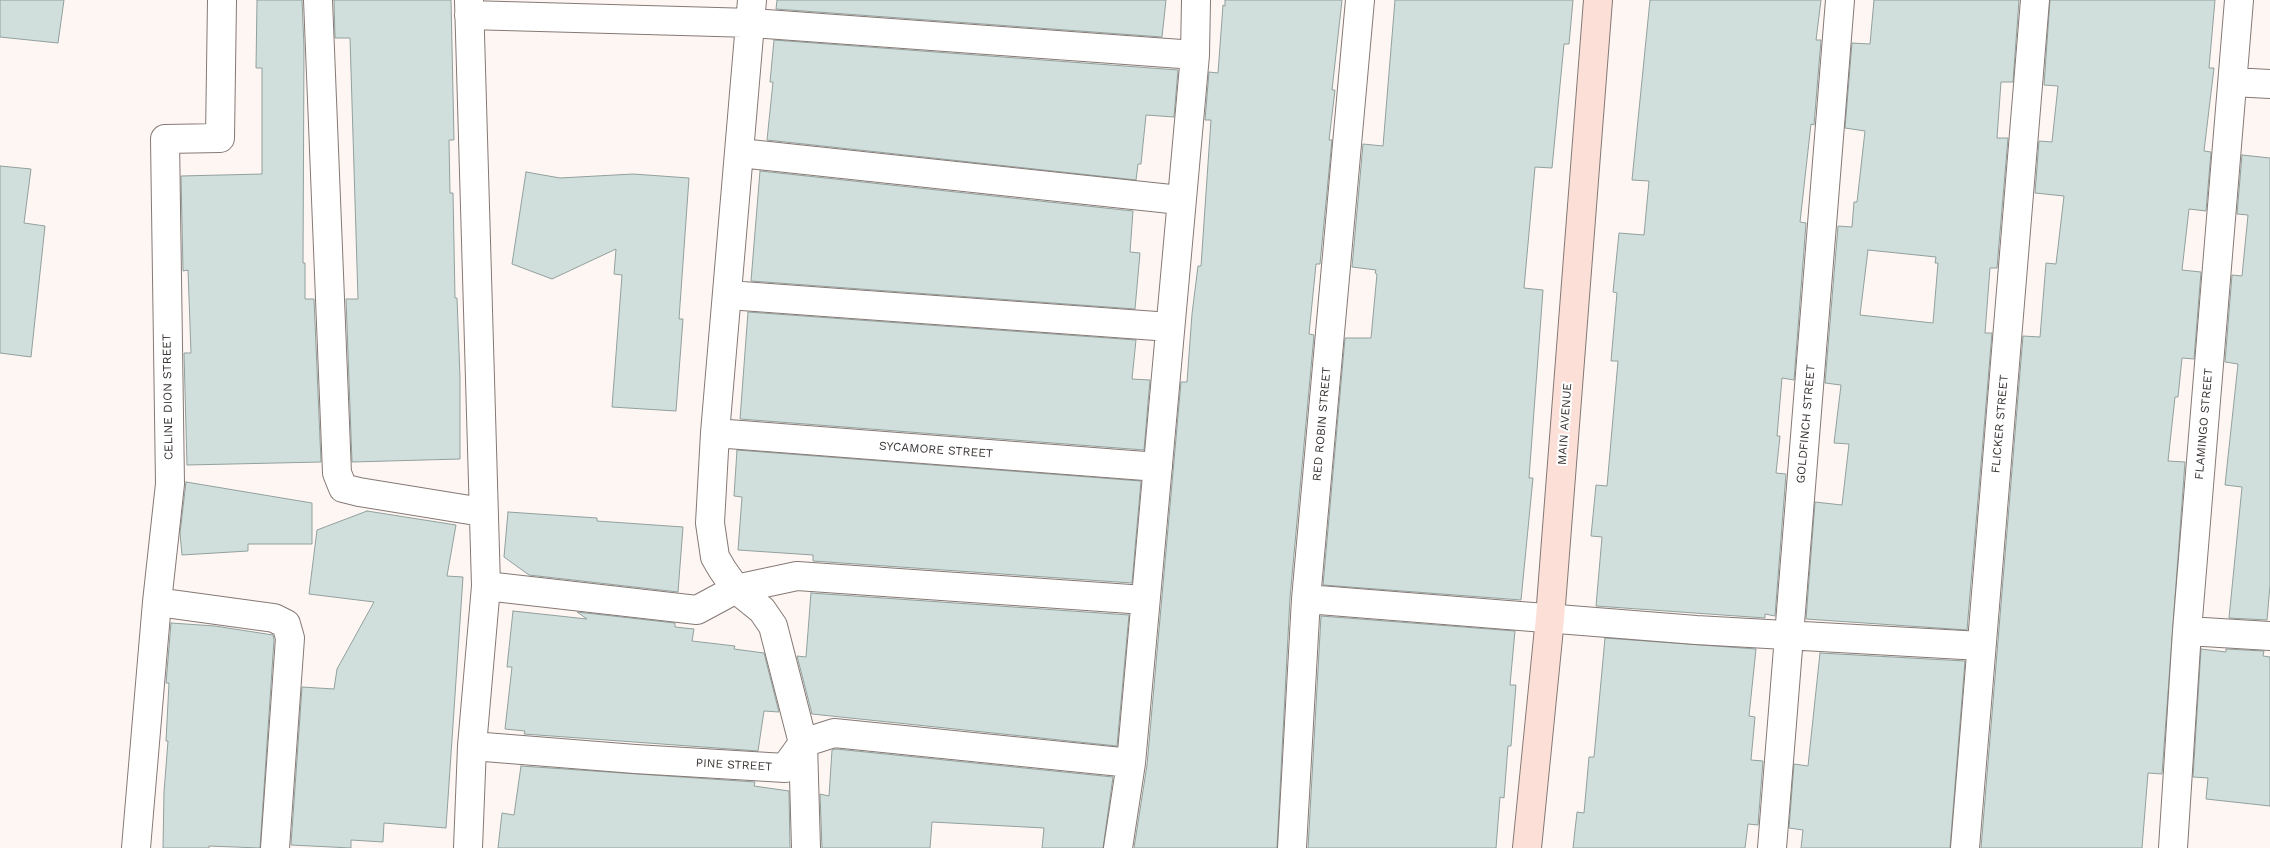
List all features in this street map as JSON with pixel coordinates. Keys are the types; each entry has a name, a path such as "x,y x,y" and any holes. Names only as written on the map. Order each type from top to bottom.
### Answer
{"street":[{"name":"CELINE DION STREET","path":"136,848 157,602 170,484 165,139 220,138 222,0"},
{"path":"318,0 337,473 343,488 482,512"},
{"path":"1118,848 1131,763 1180,200 1195,56 1196,0"},
{"name":"RED ROBIN STREET","path":"1292,848 1306,599 1360,0"},
{"name":"MAIN AVENUE","path":"1527,848 1550,618 1598,0"},
{"name":"GOLDFINCH STREET","path":"1772,848 1840,0"},
{"name":"FLICKER STREET","path":"1965,848 2035,0"},
{"name":"FLAMINGO STREET","path":"2173,848 2187,631 2239,0"},
{"path":"468,848 472,746 486,586 482,512 469,7 752,11 1195,56"},
{"path":"752,11 715,433 710,522 715,556 736,589 762,610 773,626 803,743 806,848"},
{"path":"2232,82 2270,84"},
{"path":"740,153 1180,200"},
{"path":"728,295 1170,326"},
{"name":"SYCAMORE STREET","path":"715,433 1158,467"},
{"path":"486,586 697,610 736,589 797,576 1145,600"},
{"path":"1306,599 1789,635 1981,646"},
{"path":"157,602 274,618 286,624 290,638 275,848"},
{"path":"2187,631 2270,636"},
{"path":"803,743 834,733 1131,763"},
{"name":"PINE STREET","path":"472,746 635,759 785,768 803,743"}],"building":[{"path":"0,0 64,0 58,43 0,37"},
{"path":"257,0 302,0 304,47 303,263 305,263 305,299 314,299 321,462 187,465 184,353 191,353 188,270 183,271 181,176 262,174 262,68 256,68"},
{"path":"334,0 451,0 454,140 449,140 450,193 453,193 455,298 457,298 460,377 460,459 352,462 346,299 358,299 350,38 335,38"},
{"path":"777,0 1166,0 1162,37 776,9"},
{"path":"1225,0 1342,0 1332,90 1335,90 1329,140 1332,140 1320,264 1316,264 1309,334 1314,335 1290,598 1277,848 1134,848 1147,765 1181,382 1187,382 1192,314 1198,266 1201,266 1211,120 1205,120 1209,72 1218,73 1223,5 1225,6"},
{"path":"1395,0 1573,0 1569,44 1564,44 1552,168 1535,167 1524,288 1543,290 1529,478 1533,478 1521,600 1323,585 1345,338 1371,338 1376,270 1352,267 1363,144 1383,146"},
{"path":"1650,0 1821,0 1816,40 1821,40 1814,125 1811,124 1800,222 1806,223 1794,380 1782,378 1777,436 1780,436 1776,473 1786,474 1775,616 1765,614 1765,618 1596,606 1602,537 1591,536 1596,485 1607,486 1618,361 1611,361 1617,293 1613,292 1619,233 1644,235 1649,181 1632,180"},
{"path":"1874,0 2019,0 2013,82 2001,82 1997,138 2008,138 1997,268 1990,268 1985,333 1992,333 1967,630 1806,619 1815,502 1842,505 1849,444 1834,443 1841,385 1825,383 1838,226 1852,227 1854,202 1857,202 1865,131 1845,128 1852,43 1870,44","holes":["1868,250 1936,257 1935,263 1938,263 1933,323 1860,315"]},
{"path":"2050,0 2215,0 2209,68 2214,68 2204,151 2211,152 2206,211 2189,209 2182,270 2201,272 2194,359 2182,358 2178,397 2175,397 2168,461 2185,462 2162,774 2148,773 2142,848 1981,848 2023,336 2040,337 2046,263 2056,264 2064,196 2035,193 2039,141 2052,142 2058,86 2044,85"},
{"path":"774,40 1178,70 1174,117 1146,115 1141,164 1138,164 1136,180 767,140 773,82 770,82"},
{"path":"2242,155 2270,158 2270,585 2267,620 2229,618 2242,487 2225,485 2238,364 2225,362 2232,275 2242,276 2248,215 2237,214"},
{"path":"0,166 31,169 24,223 45,226 31,357 0,353"},
{"path":"760,171 1133,211 1130,252 1140,253 1135,309 751,281"},
{"path":"526,172 560,178 633,174 689,178 679,319 683,319 676,411 612,407 622,275 614,274 616,249 552,279 512,264"},
{"path":"748,312 1136,340 1132,379 1150,380 1144,450 740,419"},
{"path":"737,450 1141,481 1132,583 813,561 813,555 738,550 742,497 734,496"},
{"path":"186,482 312,503 312,544 248,544 248,551 182,555 180,533"},
{"path":"367,511 456,525 447,576 463,577 446,828 384,823 383,842 351,840 351,848 291,845 302,687 334,689 337,669 374,602 309,594 317,530"},
{"path":"508,512 597,518 597,521 683,527 678,592 529,575 504,557"},
{"path":"811,593 1129,615 1117,746 812,714 797,656 806,657"},
{"path":"513,611 587,619 577,612 675,623 675,627 694,629 692,641 735,646 734,649 764,653 779,712 764,711 758,751 524,734 525,731 505,729 512,667 507,667"},
{"path":"1321,616 1515,631 1510,685 1516,685 1511,746 1508,746 1504,798 1500,797 1496,848 1308,848"},
{"path":"171,623 215,626 273,635 260,848 209,846 209,848 163,848 164,792 168,741 166,741 169,683 166,683"},
{"path":"1605,638 1756,649 1749,716 1755,717 1751,760 1763,761 1758,825 1748,824 1745,848 1573,848 1577,812 1584,813 1589,757 1594,757"},
{"path":"2201,649 2226,652 2226,649 2264,651 2263,656 2270,657 2270,806 2206,799 2208,778 2193,777"},
{"path":"1820,653 1965,661 1950,848 1801,848 1803,830 1789,828 1794,764 1808,766"},
{"path":"832,750 1113,777 1103,848 1042,848 1044,828 932,822 930,848 822,848 820,794 829,796"},
{"path":"521,766 755,782 754,786 789,791 790,848 498,848 502,813 514,815"}]}
